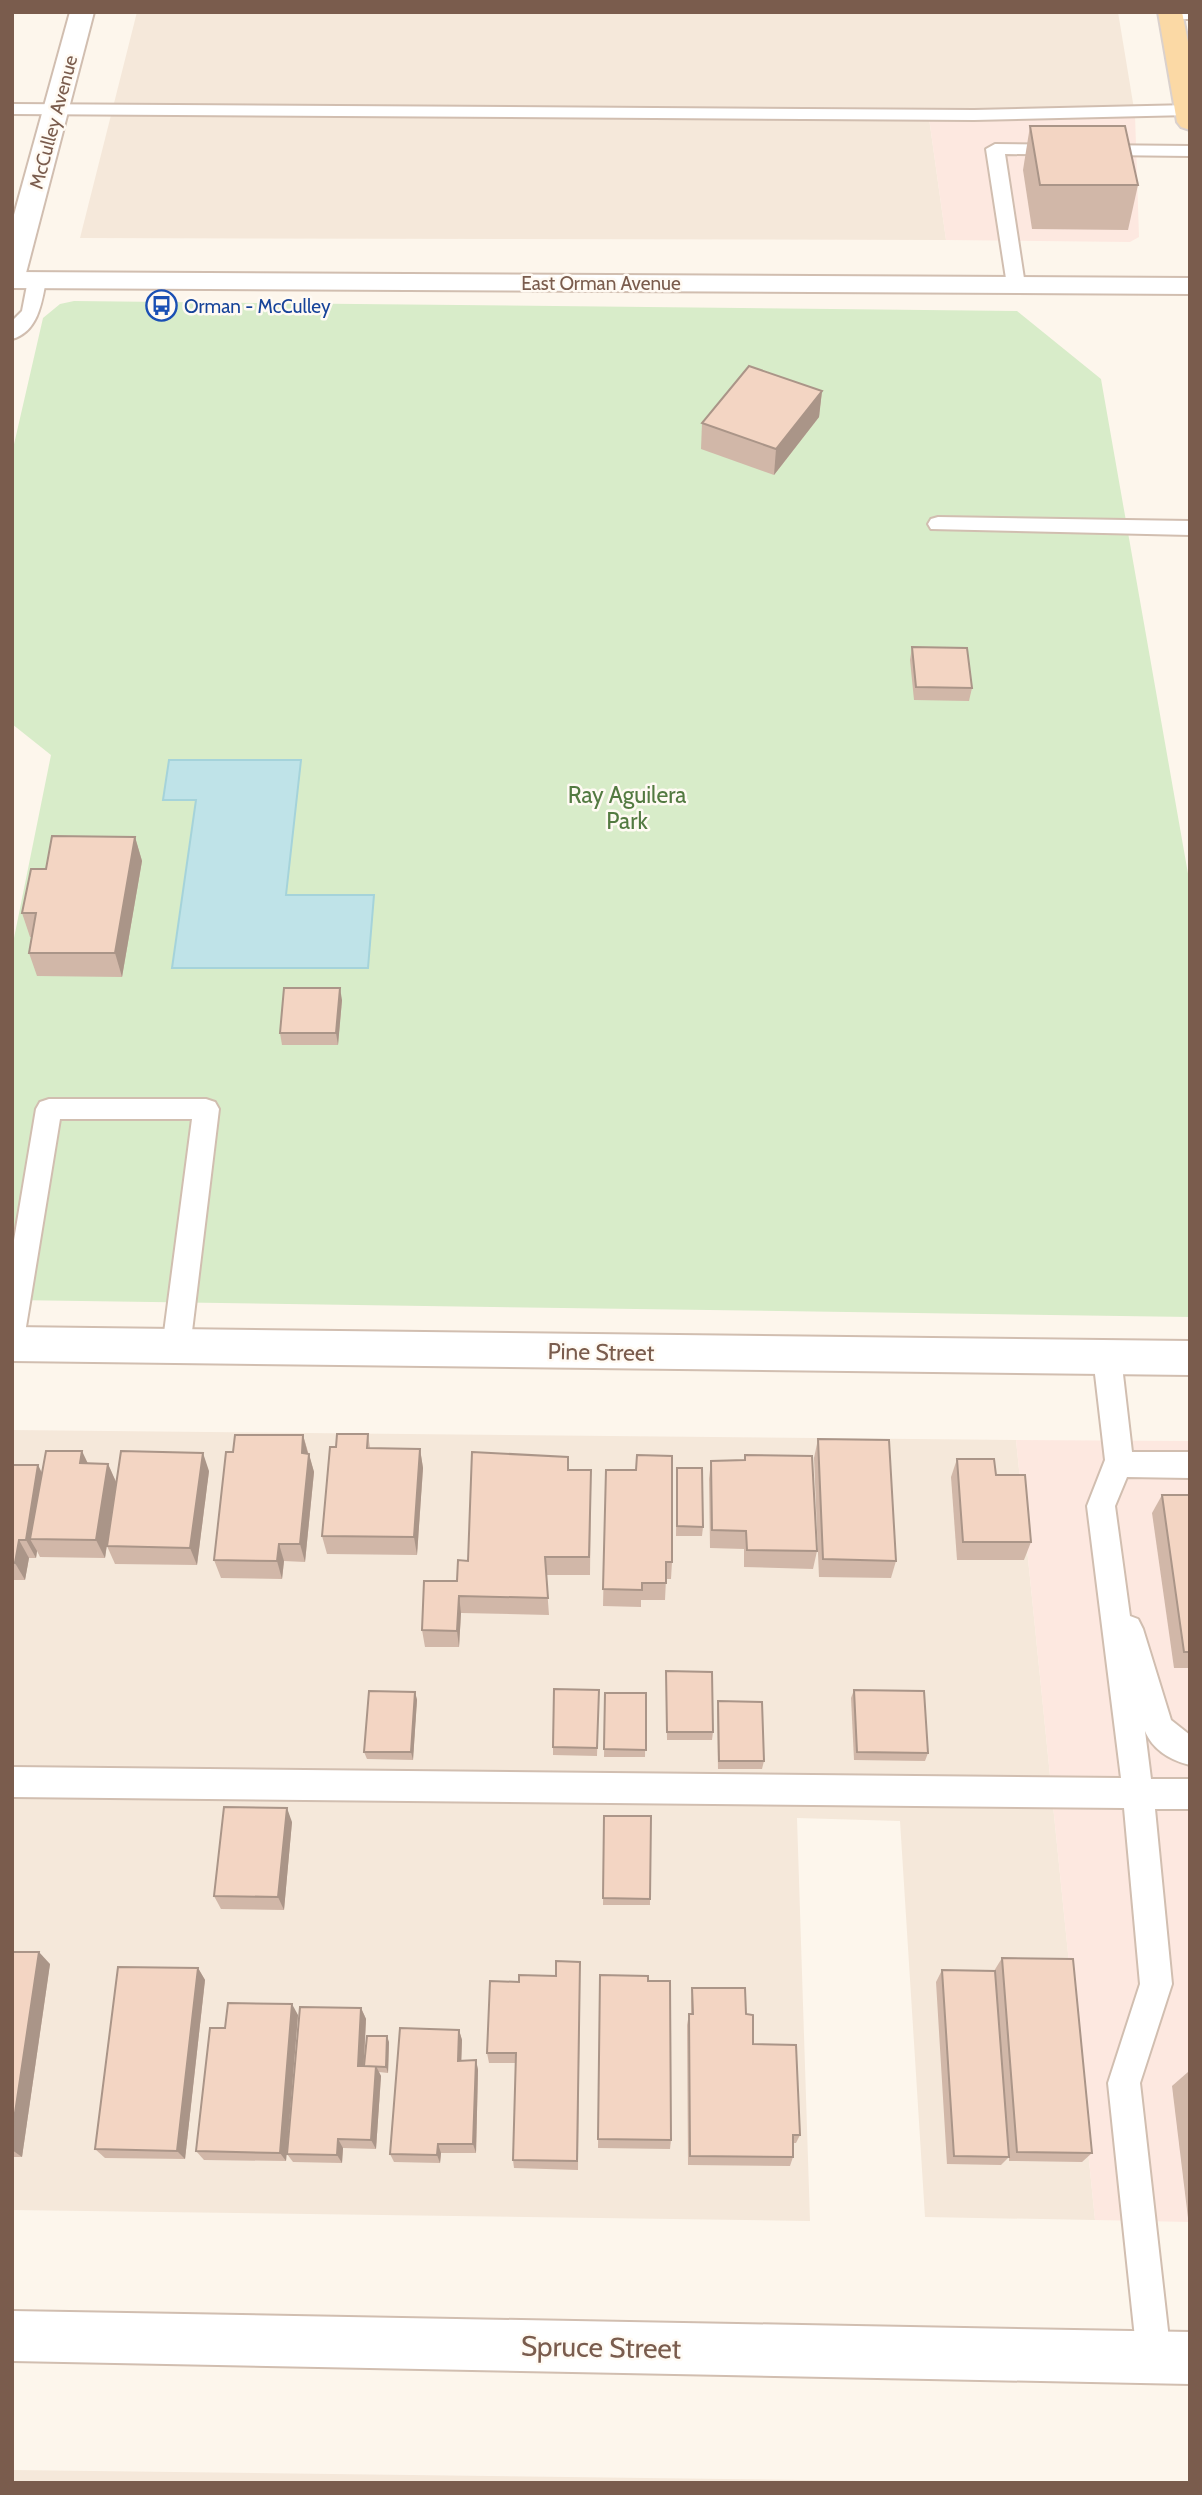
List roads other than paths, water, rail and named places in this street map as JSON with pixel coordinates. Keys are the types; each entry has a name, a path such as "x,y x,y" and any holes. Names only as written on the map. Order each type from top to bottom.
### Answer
{"main road":[{"path":"1177,14 1189,114"}],"street":[{"name":"McCulley Avenue","path":"21,278 56,110 82,12"},
{"name":"East Orman Avenue","path":"21,278 1190,286"},
{"name":"Pine Street","path":"12,1345 1190,1358"},
{"name":"Spruce Street","path":"12,2336 1172,2357"}],"lane":[{"path":"12,109 1189,114"},
{"path":"1016,285 995,149 1190,151"},
{"path":"12,333 31,313 21,278"},
{"path":"938,524 1190,528"},
{"path":"12,1333 49,1109 206,1109 176,1348"},
{"path":"1107,1357 1117,1464 1101,1506 1138,1794 1156,1984 1124,2083 1172,2357"},
{"path":"1117,1464 1190,1465"},
{"path":"1111,1581 1145,1678 1159,1729 1178,1747 1190,1750"},
{"path":"12,1782 1190,1794"}],"water":[{"path":"169,760 301,760 286,895 374,895 368,968 172,968 196,800 163,800"}],"place":[{"name":"Orman - McCulley","path":"161,306"}],"park label":[{"name":"Ray Aguilera Park","path":"627,808"}]}
